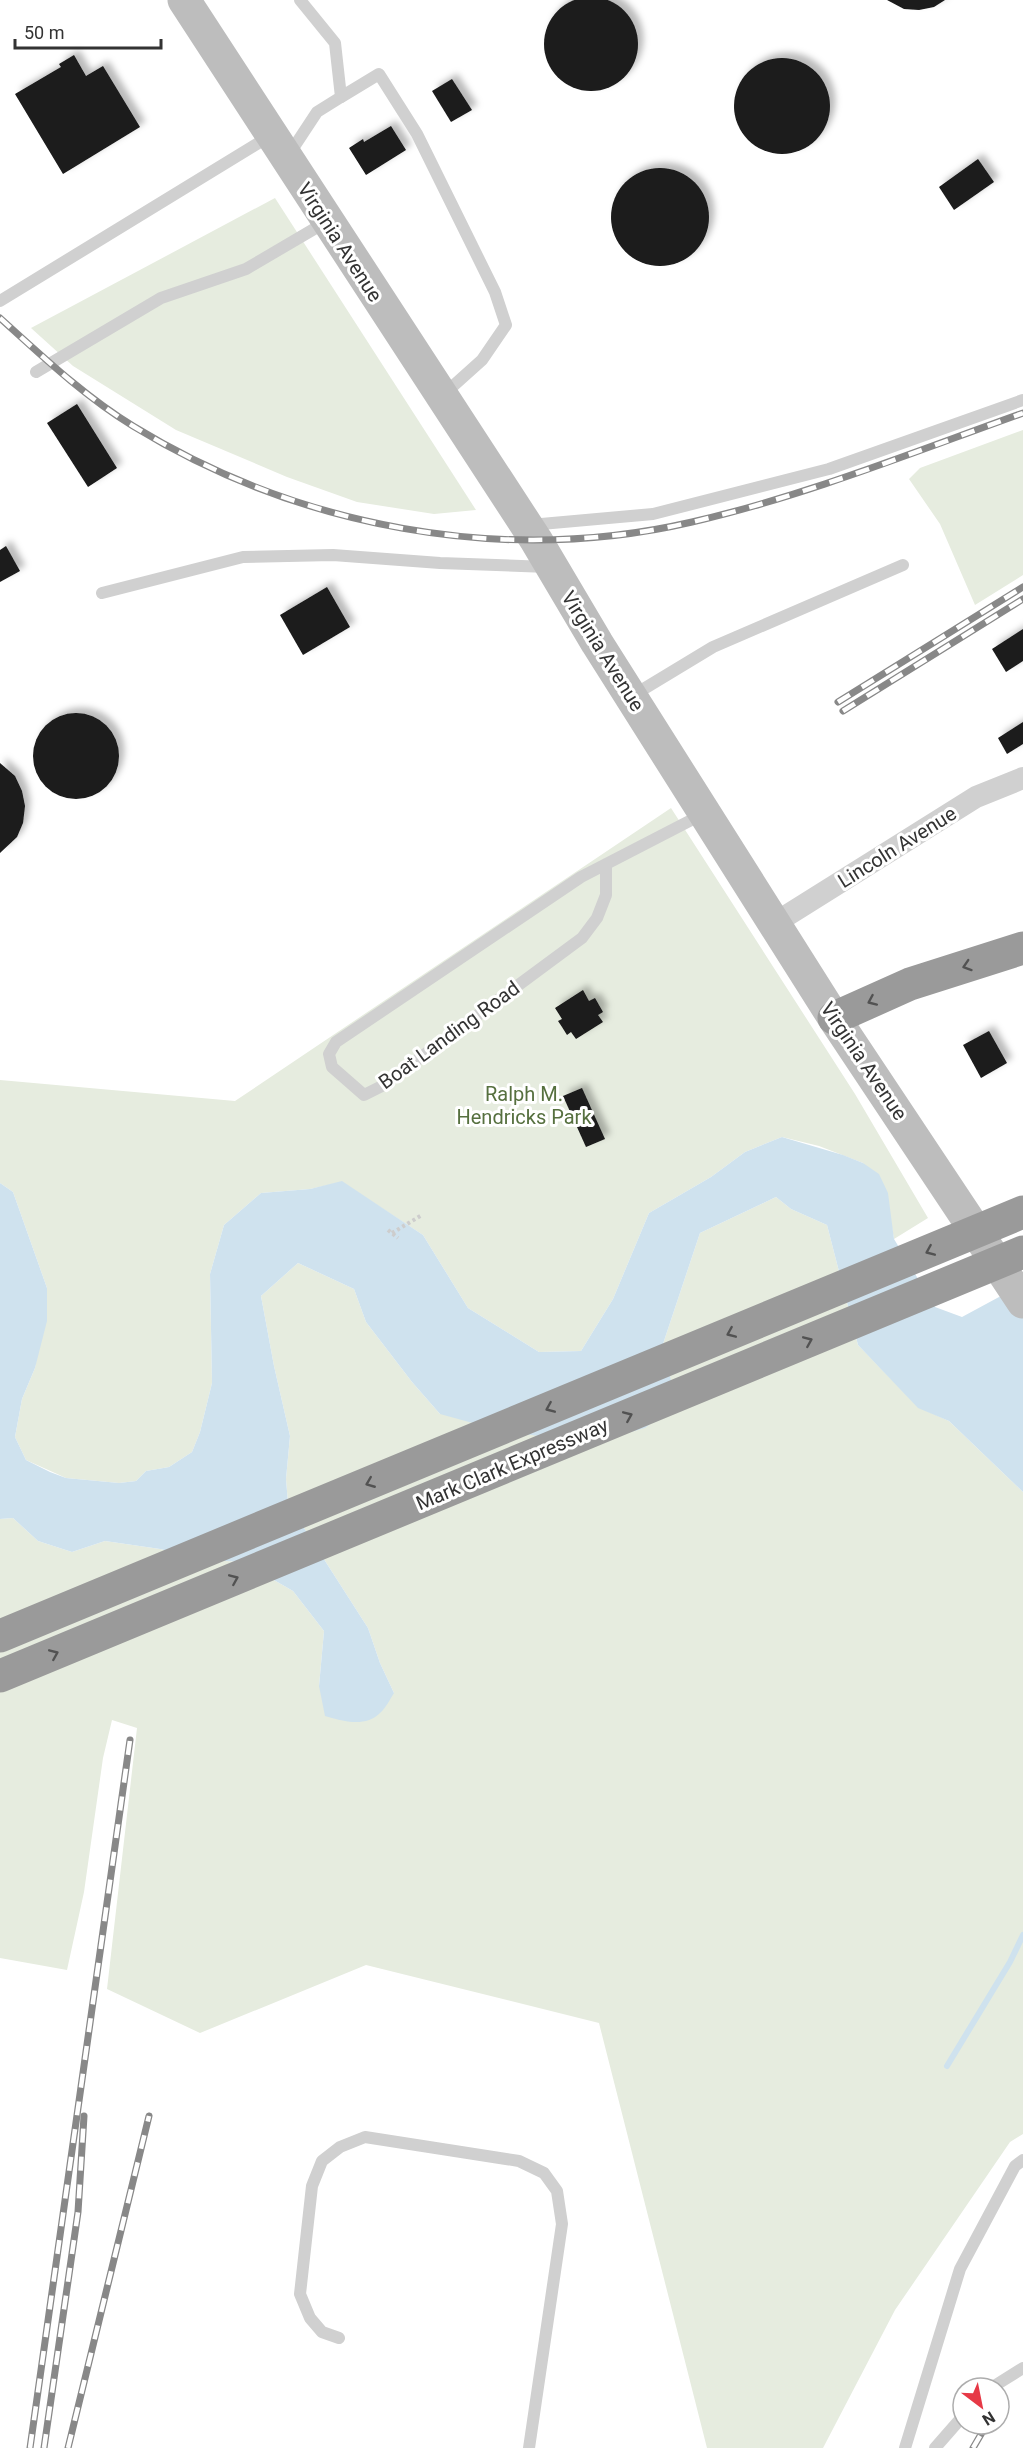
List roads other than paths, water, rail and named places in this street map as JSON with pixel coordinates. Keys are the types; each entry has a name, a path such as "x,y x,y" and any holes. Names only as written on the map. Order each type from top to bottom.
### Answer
{"highway":[{"path":"834,1018 910,984 1023,948"},
{"name":"Mark Clark Expressway","path":"0,1636 1023,1212"},
{"name":"Mark Clark Expressway","path":"0,1676 1023,1252"}],"main road":[{"name":"Virginia Avenue","path":"183,0 526,525 631,697 834,1018 1023,1302"}],"street":[{"name":"Lincoln Avenue","path":"775,923 976,797 1023,778"}],"lane":[{"path":"300,0 335,43 341,98"},
{"path":"0,301 278,147 317,112 379,74 417,134 495,292 506,325 482,360 441,396"},
{"path":"36,372 161,298 246,269 327,222"},
{"path":"526,525 664,511 829,469 1023,400"},
{"path":"102,593 243,557 333,555 552,568"},
{"path":"631,697 713,647 903,565"},
{"name":"Boat Landing Road","path":"606,864 606,895 597,918 582,938 530,978 382,1086 364,1095 332,1067 329,1054 336,1042 581,877 704,813"},
{"path":"339,2338 322,2332 310,2318 300,2294 312,2186 322,2161 340,2147 365,2137 519,2162 544,2173 557,2191 561,2224 529,2448"},
{"path":"905,2448 960,2270 1015,2166 1023,2160"},
{"path":"1010,2376 1023,2368"},
{"path":"935,2448 951,2430"}],"water":[{"path":"782,1137 843,1155 863,1163 879,1174 888,1193 894,1239 935,1307 962,1317 1023,1284 1023,1492 949,1421 918,1408 858,1345 827,1225 791,1209 776,1197 700,1233 663,1344 676,1404 645,1428 602,1440 552,1438 498,1430 440,1414 366,1322 354,1289 298,1263 261,1296 290,1436 286,1479 288,1503 368,1628 380,1663 394,1693 382,1711 374,1718 353,1722 325,1716 319,1686 324,1631 293,1591 243,1562 209,1560 160,1549 105,1541 72,1552 38,1541 13,1518 0,1519 0,1183 13,1192 47,1288 47,1321 35,1368 22,1399 15,1437 26,1460 50,1472 66,1478 119,1483 136,1481 146,1471 169,1467 192,1452 200,1432 212,1383 210,1274 224,1225 261,1193 310,1189 342,1181 423,1235 468,1308 539,1352 581,1351 613,1299 649,1213 711,1177 745,1152"}],"waterway":[{"path":"947,2066 1010,1962 1023,1935"}],"railway":[{"path":"0,318 97,402 133,426 197,461 263,490 332,512 403,528 475,538 548,540 620,535 692,522 818,486 1023,413"},
{"path":"838,702 1023,587"},
{"path":"843,711 1023,599"},
{"path":"30,2448 130,1740"},
{"path":"44,2448 78,2212 84,2116"},
{"path":"68,2448 149,2116"},
{"path":"973,2448 980,2436"}],"park label":[{"name":"Ralph M. Hendricks Park","path":"524,1106"}]}
